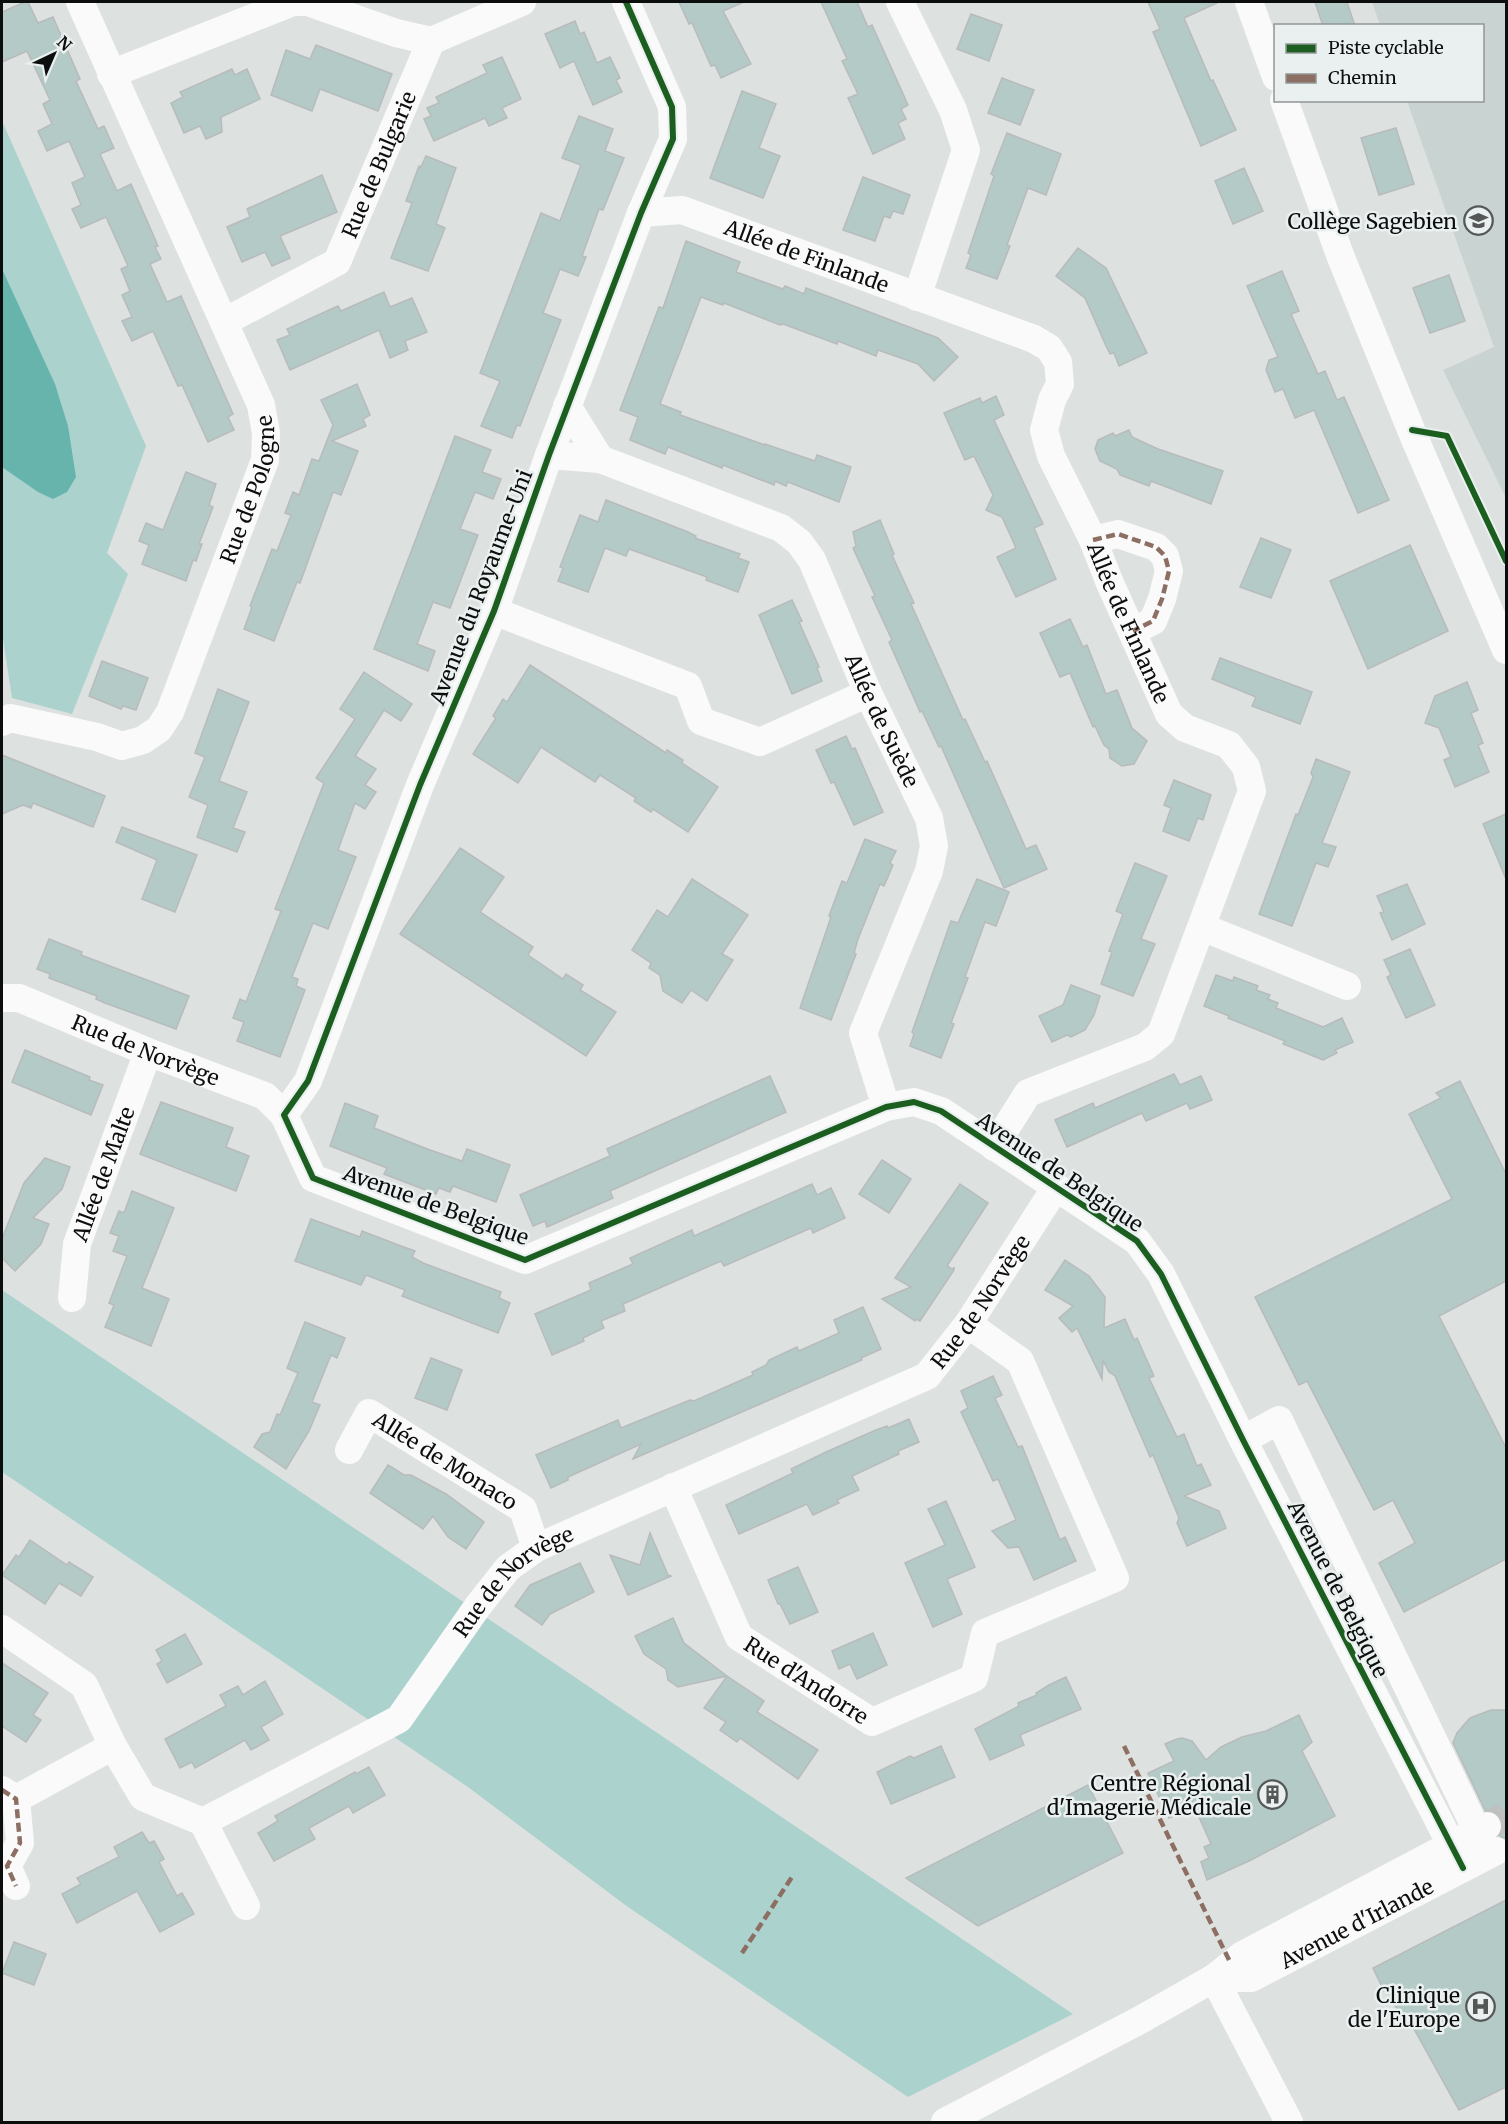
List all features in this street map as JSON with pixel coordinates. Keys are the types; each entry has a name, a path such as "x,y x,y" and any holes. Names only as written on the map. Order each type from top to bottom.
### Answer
{"street":[{"name":"Rue de Pologne","path":"2,722 10,718 97,737 122,746 143,740 159,729 170,712 265,460 266,433 261,405 80,2"},
{"path":"111,74 293,2 308,2 396,33 431,41 522,2"},
{"name":"Avenue du Royaume-Uni","path":"284,1114 308,1081 420,785 494,611 567,406 641,213 673,139 672,107 626,2"},
{"path":"900,2 953,110 966,150 917,297"},
{"path":"1249,2 1274,74"},
{"name":"Rue de Bulgarie","path":"224,322 337,262 431,41"},
{"path":"1285,102 1340,255 1414,437 1506,650"},
{"path":"662,164 682,210"},
{"name":"Allée de Finlande","path":"641,213 682,210 1034,339 1048,348 1058,362 1060,384 1052,400 1044,430 1051,456 1093,540 1169,714 1185,728 1229,745 1246,767 1252,791 1161,1034 1145,1047 1028,1093 994,1147"},
{"path":"567,406 600,459"},
{"name":"Allée de Suède","path":"549,455 600,459 781,528 799,542 812,560 868,693 929,818 934,846 929,871 863,1033 886,1107"},
{"path":"1093,540 1118,534 1156,547 1165,556 1169,571 1162,599 1153,621 1133,631"},
{"path":"494,611 688,686 701,721 760,742 868,693"},
{"path":"1202,927 1347,987"},
{"name":"Rue de Norvège","path":"2,998 19,998 148,1052 265,1096 284,1114"},
{"name":"Allée de Malte","path":"72,1298 77,1244 148,1052"},
{"name":"Avenue de Belgique","path":"284,1114 313,1178 525,1260 886,1107 914,1102 940,1111 1137,1241 1161,1274 1243,1440 1457,1856"},
{"name":"Rue de Norvège","path":"203,1822 399,1719 478,1606 508,1568 536,1548 927,1376 968,1324 1056,1187"},
{"name":"Rue d'Andorre","path":"673,1487 739,1638 872,1722 974,1678 986,1633 1115,1578 1020,1361 968,1324"},
{"name":"Allée de Monaco","path":"349,1450 369,1413 523,1509 536,1548"},
{"name":"Avenue d'Irlande","path":"945,2122 1140,2020 1214,1978 1241,1956 1457,1856 1487,1836 1278,1420 1243,1440"},
{"path":"2,1629 84,1685 113,1746 143,1797 203,1822 246,1906"},
{"path":"16,1886 7,1866 20,1843 9,1795 113,1746"},
{"path":"1214,1978 1289,2122"}],"shaded area":[{"name":"Collège Sagebien","path":"1372,2 1506,2 1506,498 1443,370 1494,347 1407,102 1484,102 1484,24 1380,24"},
{"path":"2,121 146,446 107,553 128,574 72,714 12,698 2,632"},
{"path":"2,1290 1073,2014 908,2097 628,1907 468,1787 2,1472"}],"water":[{"path":"2,269 55,384 68,426 76,477 67,492 53,499 38,492 2,467"}],"building":[{"path":"28,2 38,23 53,17 80,79 76,81 98,129 104,126 114,148 100,154 117,191 131,184 158,246 155,247 161,259 150,264 167,302 181,296 233,414 228,417 234,430 208,442 182,385 178,386 153,331 132,341 122,321 132,317 122,295 130,291 121,269 128,266 106,217 81,228 72,209 81,205 72,183 85,177 69,141 47,151 38,131 52,124 43,104 50,100 27,51 2,62 2,12"},
{"path":"679,2 744,2 723,11 751,64 721,78 715,65 711,66 692,23 689,24"},
{"path":"821,2 857,2 868,27 872,25 908,105 901,109 906,119 898,123 905,139 873,154 848,98 858,94 842,61 847,59"},
{"path":"1148,2 1219,2 1184,18 1211,81 1213,80 1236,130 1201,146 1153,32 1160,29"},
{"path":"1315,2 1347,2 1354,24 1322,24"},
{"path":"971,14 1002,25 989,61 957,49"},
{"path":"575,21 580,34 584,32 597,63 610,57 620,78 616,80 622,92 593,105 574,61 560,68 545,34"},
{"path":"316,45 392,74 378,111 320,89 312,111 271,95 286,50 310,59"},
{"path":"502,57 521,99 502,108 507,118 489,126 485,118 434,141 424,119 431,116 427,108 439,103 436,97 487,73 483,65"},
{"path":"232,69 235,75 247,69 260,99 221,117 222,132 206,139 200,126 184,133 171,103 183,97 180,92"},
{"path":"1002,78 1034,90 1020,125 988,113"},
{"path":"742,91 776,104 759,148 780,156 763,198 710,178"},
{"path":"579,116 613,129 605,151 624,158 603,210 599,209 582,256 586,257 578,276 560,269 543,313 561,320 520,426 517,425 512,438 481,426 500,381 480,373 541,213 560,221 581,165 562,158"},
{"path":"1396,128 1414,184 1379,195 1361,138"},
{"path":"1007,133 1061,154 1046,195 1028,188 997,279 966,268 971,255 968,253 994,176 991,174"},
{"path":"426,156 456,168 436,224 445,228 428,271 391,258 412,203 406,201 419,166 421,167"},
{"path":"1244,168 1263,211 1233,224 1215,181"},
{"path":"322,175 337,212 280,236 290,258 272,266 265,252 242,262 227,227 250,217 247,209"},
{"path":"863,177 910,195 903,214 893,211 890,218 884,216 875,241 843,230"},
{"path":"686,241 740,262 736,272 804,294 806,288 938,338 958,357 934,381 918,364 878,350 876,356 838,341 837,344 724,303 723,305 701,297 660,404 681,412 680,415 765,445 815,461 817,455 851,467 839,502 788,482 786,486 775,481 774,485 668,447 665,454 630,440 638,417 620,410 659,307 663,308"},
{"path":"1078,248 1106,268 1147,353 1119,366 1114,353 1110,354 1085,298 1056,276"},
{"path":"1282,271 1299,311 1291,314 1318,374 1325,371 1337,400 1344,397 1389,500 1358,513 1314,410 1295,418 1283,389 1275,392 1266,370 1269,360 1278,357 1247,286"},
{"path":"1449,275 1465,321 1430,333 1413,288"},
{"path":"384,292 390,307 412,298 427,332 405,341 408,350 390,358 379,330 290,370 277,340 290,335 287,329 338,306 341,311"},
{"path":"357,384 370,415 363,419 366,426 332,441 358,451 341,495 333,492 300,583 297,582 274,641 244,629 252,607 250,606 272,549 277,551 291,515 285,513 293,492 299,495 312,459 319,461 333,425 321,400"},
{"path":"996,396 1004,415 994,420 1043,524 1034,528 1056,579 1016,597 997,557 1016,548 1002,517 986,510 993,495 974,456 965,460 944,413 980,398 982,403"},
{"path":"1129,430 1132,437 1158,449 1223,471 1211,504 1151,481 1149,486 1120,475 1117,469 1100,461 1095,449 1098,440 1113,433 1115,436"},
{"path":"455,436 491,450 482,472 501,479 493,499 475,492 460,529 478,535 450,608 433,602 417,644 435,651 428,671 374,649"},
{"path":"186,472 216,484 209,505 213,507 199,544 202,544 196,561 193,560 186,581 142,564 149,545 139,541 146,523 163,530"},
{"path":"606,500 688,532 696,536 695,538 740,554 738,558 749,562 738,592 706,580 707,577 629,549 626,556 605,548 588,592 558,581 563,568 560,567 580,515 598,522"},
{"path":"880,520 894,554 892,555 914,603 911,604 963,720 965,719 985,762 987,761 1026,849 1036,845 1047,869 1004,888 941,746 939,747 922,711 920,712 889,642 892,640 853,548 856,546 853,532"},
{"path":"1261,538 1291,550 1271,598 1240,587"},
{"path":"1410,545 1448,631 1368,669 1330,581"},
{"path":"792,600 802,621 799,622 819,667 817,668 822,681 792,694 759,615"},
{"path":"1070,619 1083,647 1087,645 1106,694 1117,690 1132,728 1147,741 1134,764 1122,766 1110,758 1109,749 1104,745 1095,726 1093,727 1070,673 1060,677 1040,633"},
{"path":"1220,658 1312,692 1300,724 1252,706 1256,697 1212,679"},
{"path":"102,661 148,678 136,710 123,706 121,709 89,696"},
{"path":"530,665 666,753 667,750 683,760 682,763 718,787 688,832 653,809 651,812 634,801 636,798 600,775 595,782 541,747 518,783 473,754 496,718 493,716 503,699 507,702"},
{"path":"364,672 412,704 401,721 384,710 355,756 376,769 365,785 376,792 365,809 355,803 338,850 356,857 328,929 313,923 292,977 298,979 296,986 305,990 280,1057 237,1041 244,1022 233,1018 240,999 246,1002 281,911 275,909 324,783 316,778 355,719 340,709"},
{"path":"1467,682 1478,710 1471,713 1483,743 1478,745 1489,772 1455,787 1444,760 1451,757 1439,728 1425,723 1435,696"},
{"path":"218,689 249,702 219,781 247,792 233,828 245,832 237,852 197,837 208,805 189,797 205,757 195,753"},
{"path":"846,736 852,749 855,748 883,812 854,825 816,750"},
{"path":"2,755 105,796 93,827 33,803 31,808 23,805 2,814"},
{"path":"1316,759 1350,772 1322,843 1336,847 1328,867 1316,863 1292,926 1259,914 1296,814 1298,815 1313,777 1311,773"},
{"path":"1174,780 1211,795 1203,820 1198,818 1189,841 1163,831 1171,808 1164,805"},
{"path":"1506,814 1506,879 1483,824"},
{"path":"122,827 197,855 175,912 142,899 157,860 116,842"},
{"path":"865,839 896,851 884,886 880,884 858,939 854,953 856,954 831,1020 800,1008 842,881 847,883"},
{"path":"460,848 504,877 480,912 533,947 528,955 563,979 566,974 583,985 580,990 616,1012 586,1056 400,934"},
{"path":"1135,863 1167,876 1141,939 1155,944 1133,996 1101,984 1112,952 1109,951 1123,914 1116,911"},
{"path":"692,879 748,915 722,954 733,960 707,1001 691,990 682,1003 663,991 660,975 649,968 651,963 632,950 657,910 668,917"},
{"path":"977,879 1009,892 996,926 985,922 965,977 968,978 941,1058 910,1046 914,1034 912,1032 951,921 958,923"},
{"path":"1407,884 1425,924 1392,940 1380,913 1384,912 1377,896"},
{"path":"49,939 82,952 81,955 189,996 176,1029 105,1003 96,999 97,996 49,978 50,974 37,969"},
{"path":"1410,949 1435,1005 1406,1018 1387,977 1391,975 1384,960"},
{"path":"1216,975 1233,981 1234,977 1258,986 1256,990 1270,995 1268,999 1278,1003 1276,1008 1323,1027 1342,1018 1353,1042 1335,1050 1337,1053 1323,1060 1283,1044 1285,1041 1228,1018 1229,1016 1204,1006"},
{"path":"1071,985 1100,996 1094,1015 1085,1030 1052,1042 1039,1016 1063,1005"},
{"path":"25,1050 90,1077 89,1080 103,1085 91,1115 12,1082"},
{"path":"1174,1074 1180,1085 1201,1076 1212,1100 1190,1109 1187,1103 1146,1121 1142,1113 1067,1147 1055,1120 1093,1103 1095,1108"},
{"path":"770,1076 786,1112 610,1191 613,1198 547,1227 545,1221 533,1226 520,1195 610,1156 607,1149"},
{"path":"1460,1081 1506,1174 1506,1281 1439,1316 1506,1448 1506,1559 1404,1612 1379,1563 1415,1543 1393,1500 1374,1510 1307,1381 1299,1385 1255,1297 1452,1199 1409,1114 1441,1098 1436,1093"},
{"path":"161,1102 233,1128 226,1147 249,1156 236,1191 140,1154"},
{"path":"345,1103 378,1116 374,1128 430,1150 462,1161 467,1149 510,1165 496,1202 453,1186 450,1192 439,1188 436,1194 384,1174 387,1168 330,1146"},
{"path":"45,1158 70,1167 62,1189 33,1218 49,1224 41,1244 15,1271 2,1258 2,1239 24,1183"},
{"path":"882,1160 911,1179 889,1213 859,1194"},
{"path":"812,1184 817,1195 831,1188 845,1218 813,1233 811,1228 724,1266 721,1261 623,1304 625,1311 601,1321 604,1328 583,1338 584,1341 552,1355 535,1314 591,1290 589,1283 633,1264 630,1258 692,1230 694,1236"},
{"path":"960,1184 988,1203 947,1266 954,1270 920,1321 916,1319 915,1321 882,1299 911,1287 895,1278"},
{"path":"132,1191 174,1208 142,1288 169,1299 151,1346 105,1327 114,1305 109,1303 127,1256 113,1251 119,1236 110,1233 119,1211 124,1213"},
{"path":"311,1219 360,1237 362,1231 415,1251 412,1257 423,1263 501,1292 499,1298 510,1303 498,1333 402,1296 405,1290 366,1275 361,1285 295,1261"},
{"path":"1065,1260 1089,1276 1105,1297 1104,1328 1125,1319 1134,1340 1137,1338 1154,1376 1149,1378 1177,1437 1184,1434 1197,1466 1201,1464 1211,1485 1184,1496 1219,1511 1226,1528 1187,1546 1177,1523 1179,1518 1153,1455 1150,1457 1115,1376 1109,1372 1103,1361 1102,1379 1077,1328 1072,1332 1059,1318 1073,1306 1045,1290"},
{"path":"863,1307 881,1349 861,1358 862,1360 633,1459 641,1444 568,1477 568,1480 551,1488 536,1455 618,1420 621,1428 690,1400 694,1401 753,1375 752,1372 766,1365 769,1360 797,1347 799,1351 839,1333 834,1320"},
{"path":"305,1322 345,1338 337,1358 331,1355 312,1402 320,1405 309,1431 286,1469 254,1447 262,1434 270,1432 298,1373 287,1368"},
{"path":"431,1358 462,1370 447,1410 415,1398"},
{"path":"993,1376 1002,1395 995,1398 1018,1447 1022,1446 1060,1540 1065,1537 1076,1561 1034,1580 1019,1547 1008,1548 992,1531 1016,1520 998,1479 993,1481 961,1412 968,1408 961,1391"},
{"path":"909,1419 919,1442 852,1476 859,1490 837,1500 839,1503 813,1515 807,1504 739,1534 726,1505 793,1473 791,1469 826,1452 876,1430 887,1426 888,1428"},
{"path":"388,1465 446,1494 484,1522 466,1549 448,1537 433,1516 423,1529 370,1493"},
{"path":"946,1501 975,1567 947,1579 962,1614 933,1627 905,1563 945,1545 928,1509"},
{"path":"650,1533 668,1575 671,1576 628,1595 610,1555 640,1565"},
{"path":"30,1540 67,1565 69,1562 93,1577 81,1596 59,1583 45,1604 2,1575 16,1555 19,1557"},
{"path":"580,1563 594,1592 550,1614 542,1625 515,1606 530,1585"},
{"path":"798,1567 818,1612 790,1624 768,1580"},
{"path":"673,1618 684,1643 727,1676 678,1687 668,1680 666,1669 644,1654 635,1636"},
{"path":"873,1633 887,1665 857,1679 850,1664 839,1669 832,1651"},
{"path":"185,1634 202,1664 167,1683 157,1664 162,1661 156,1650"},
{"path":"2,1663 48,1693 33,1715 41,1720 26,1742 2,1726"},
{"path":"727,1676 764,1701 757,1712 818,1750 798,1779 740,1738 737,1742 720,1730 726,1722 704,1708"},
{"path":"1066,1677 1081,1709 1020,1735 1024,1745 990,1760 975,1729 1019,1706 1018,1703 1037,1695 1036,1693"},
{"path":"265,1681 283,1714 261,1727 269,1740 251,1750 245,1740 195,1768 192,1762 180,1768 165,1739 226,1706 220,1695 238,1686 243,1695"},
{"path":"1491,1710 1506,1710 1506,1839 1500,1836 1503,1827 1501,1818 1495,1812 1485,1810 1453,1743 1457,1733 1470,1718"},
{"path":"1299,1715 1312,1742 1302,1751 1335,1816 1207,1880 1201,1862 1209,1858 1204,1847 1211,1844 1194,1806 1169,1818 1148,1773 1174,1761 1165,1744 1177,1739 1192,1741 1206,1760 1221,1747 1242,1737 1266,1731"},
{"path":"941,1746 955,1777 891,1804 877,1772 910,1756 914,1758"},
{"path":"369,1767 385,1795 353,1813 349,1806 309,1828 315,1839 274,1861 258,1833 278,1821 275,1816 355,1772 356,1774"},
{"path":"1088,1785 1123,1853 978,1926 906,1878"},
{"path":"142,1832 149,1843 154,1841 164,1859 159,1862 177,1896 182,1893 194,1914 160,1932 137,1891 77,1923 62,1894 81,1884 77,1878 119,1857 114,1847"},
{"name":"Clinique de l'Europe","path":"1506,1900 1506,2087 1459,2110 1409,2020 1404,2023 1373,1968"},
{"path":"14,1942 46,1954 34,1985 2,1973"}],"tunnel":[{"path":"1487,1826 1506,1816"}],"marked path":[{"path":"1093,540 1118,534 1156,547 1165,556 1169,571 1162,599 1153,621 1133,631"},
{"path":"1124,1746 1231,1964"},
{"path":"2,1790 16,1799 20,1843 7,1866 16,1886"},
{"path":"742,1953 794,1874"}],"cycle path":[{"path":"626,2 672,107 673,139 641,213 549,455 494,611 420,785 308,1081 284,1115 313,1178 525,1260 886,1107 914,1102 941,1111 1137,1241 1161,1274 1243,1440 1463,1868"},
{"path":"1412,430 1447,436 1506,561"}],"place":[{"name":"Collège Sagebien","path":"1478,221"},
{"name":"Centre Régional d'Imagerie Médicale","path":"1272,1795"},
{"name":"Clinique de l'Europe","path":"1481,2007"}]}
